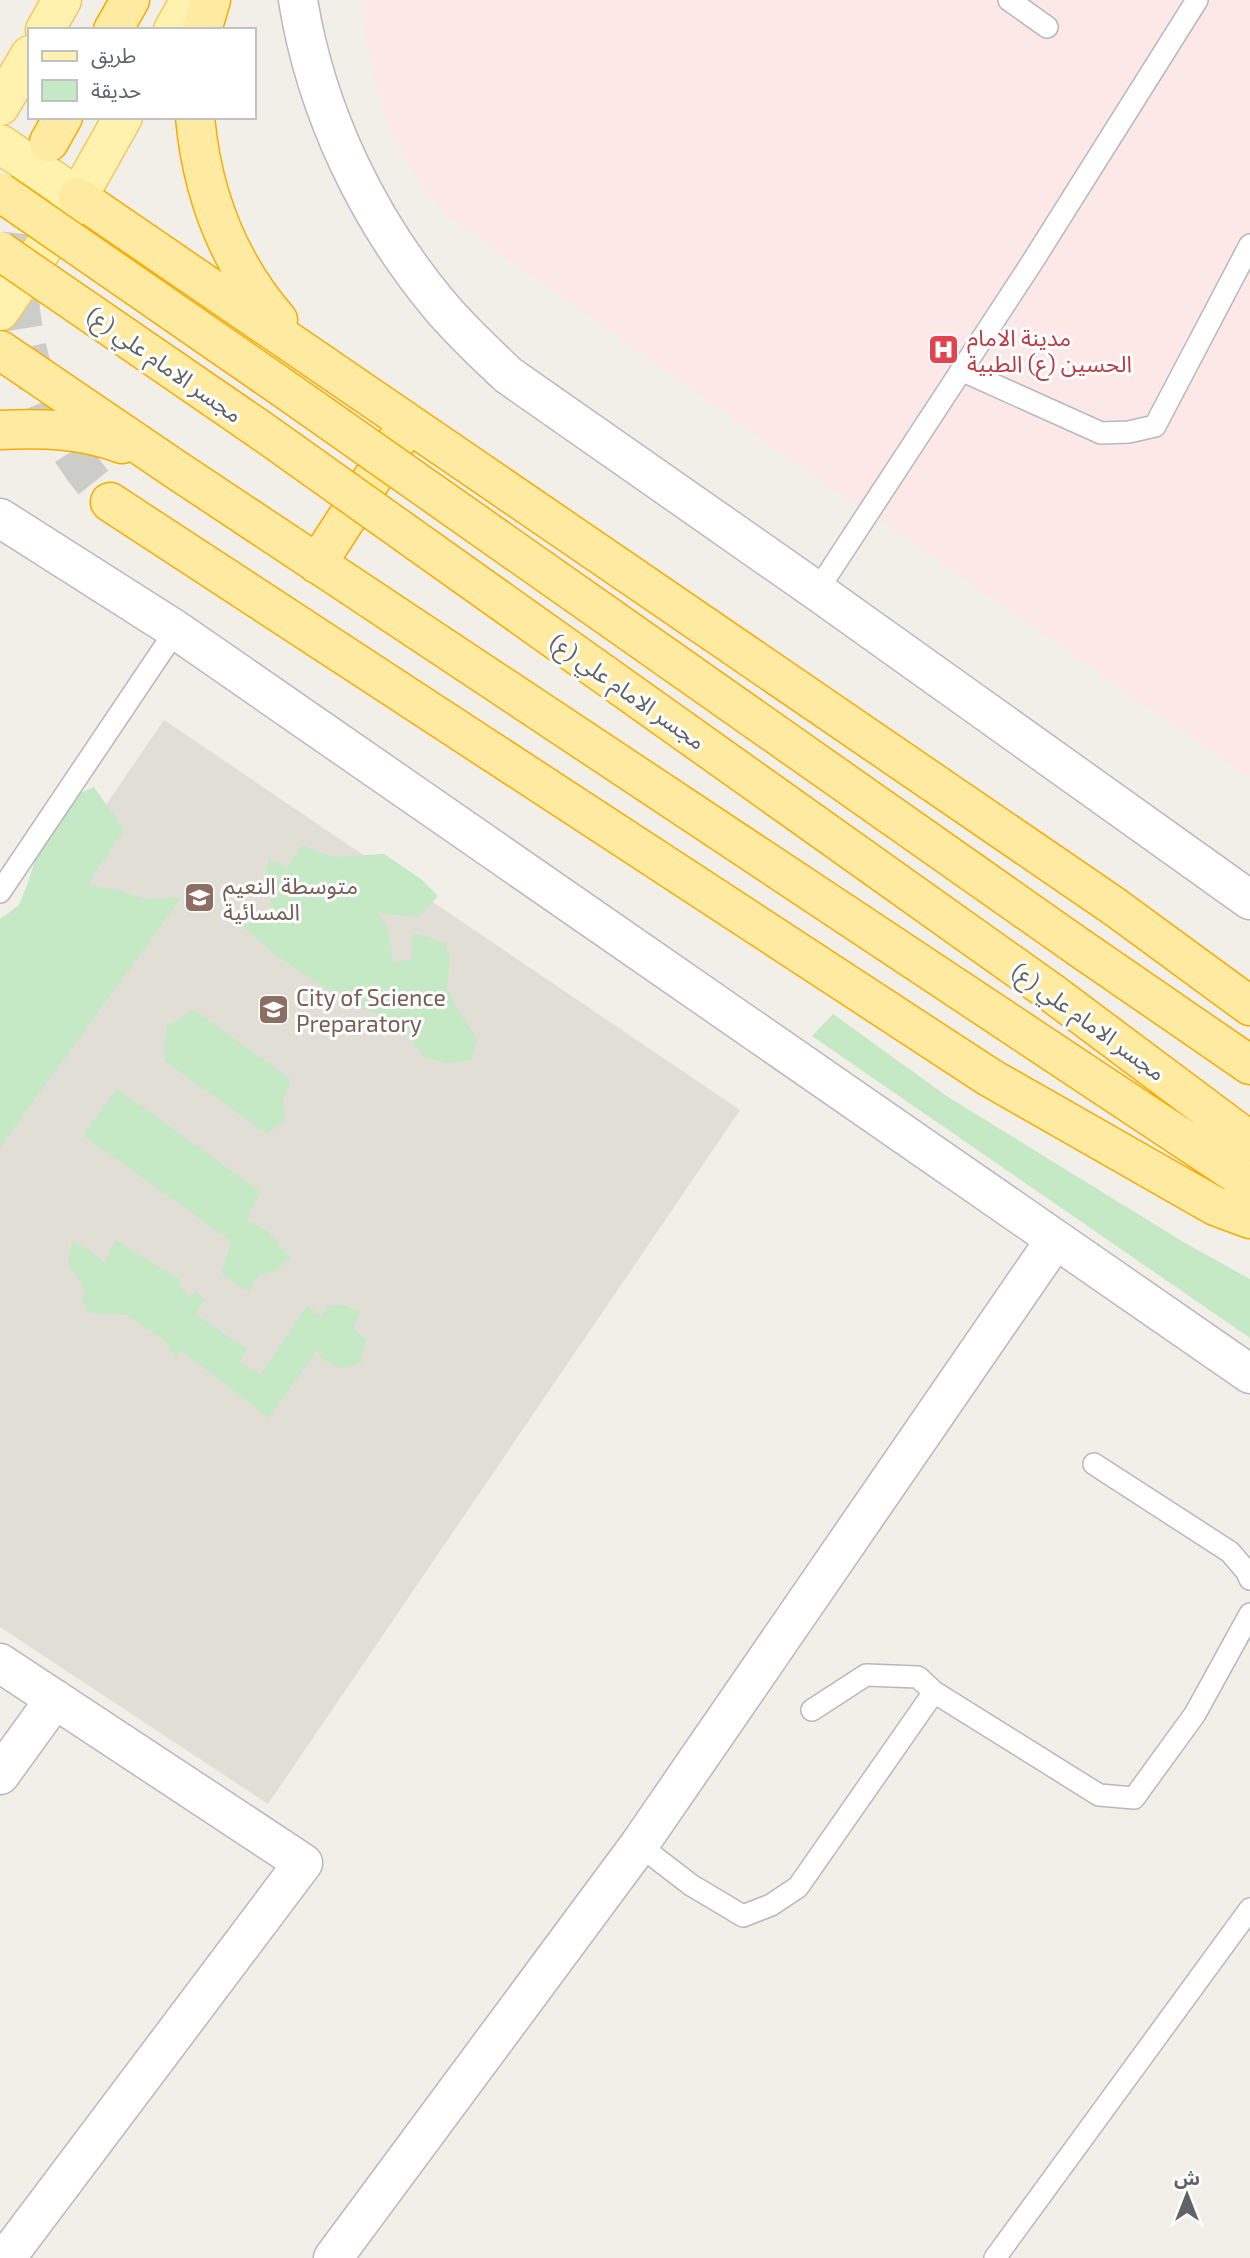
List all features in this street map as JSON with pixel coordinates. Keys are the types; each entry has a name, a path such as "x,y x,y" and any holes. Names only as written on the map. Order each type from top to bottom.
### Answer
{"highway":[{"path":"114,28 130,0"},
{"path":"203,28 211,0"},
{"path":"195,119 198,150 207,191 221,231 240,268 263,303 291,335 322,363"},
{"name":"مجسر الامام علي (ع)","path":"0,192 1250,1065"},
{"path":"78,197 1115,907 1250,1006"},
{"name":"مجسر الامام علي (ع)","path":"0,251 259,429 1052,993 1250,1141"},
{"path":"0,349 175,470 1250,1183"},
{"path":"317,564 409,422"},
{"path":"0,430 72,431 108,439 143,452 175,470"},
{"path":"110,502 989,1077 1215,1206 1250,1219"}],"main road":[{"path":"46,28 62,0"},
{"path":"174,28 190,0"},
{"path":"298,0 310,58 324,103 362,190 412,270 441,307 508,375 817,591 1250,900"},
{"path":"0,106 28,58"},
{"path":"0,311 78,197 122,119"},
{"path":"0,144 78,197"},
{"path":"0,517 176,630 1250,1374"},
{"path":"333,2258 639,1845 1055,1240"},
{"path":"0,1663 303,1863 6,2258"},
{"path":"0,1775 55,1699"}],"lane":[{"path":"1009,0 1047,27"},
{"path":"817,591 1031,264 1197,0"},
{"path":"961,370 1101,433 1129,432 1154,426 1250,245"},
{"path":"0,892 176,630"},
{"path":"1094,1464 1230,1552 1250,1579"},
{"path":"812,1710 866,1675 918,1677 933,1692 1099,1795 1134,1798 1195,1714 1250,1614"},
{"path":"639,1845 691,1885 743,1916 771,1905 798,1887 933,1692"},
{"path":"995,2258 1250,1909"}],"shaded area":[{"name":"مدينة الامام الحسين (ع) الطبية","path":"363,0 1250,0 1250,778 827,485 447,215 403,156 386,118 373,72"},
{"path":"164,720 740,1110 268,1804 0,1627 0,960"}],"green space":[{"path":"94,787 124,830 87,885 109,888 145,899 181,898 0,1147 0,919 19,905 27,885 34,864 30,830 46,808"},
{"path":"302,845 333,857 384,854 421,879 438,896 418,917 378,913 388,930 393,961 411,960 413,933 446,943 450,961 447,987 477,1039 471,1060 447,1063 426,1058 407,1035 376,1014 335,995 273,953 241,925 277,917 263,881 269,859 287,868"},
{"path":"193,1009 289,1078 290,1087 283,1097 286,1120 267,1134 165,1061 167,1024 175,1022"},
{"path":"833,1014 948,1097 1185,1243 1250,1279 1250,1338 812,1036"},
{"path":"117,1089 261,1192 247,1220 268,1231 290,1258 275,1271 259,1275 248,1292 222,1274 231,1241 83,1135"},
{"path":"72,1240 105,1263 115,1240 181,1280 178,1285 190,1298 195,1291 205,1299 195,1314 247,1349 239,1362 260,1375 307,1306 320,1316 328,1306 343,1305 361,1312 353,1328 366,1340 361,1362 340,1369 321,1358 317,1350 269,1418 181,1350 176,1358 164,1340 127,1315 89,1313 81,1298 86,1291 68,1263"}],"tunnel":[{"path":"33,178 23,222 19,266 21,309 28,351 40,391 58,430 82,467 110,502"}],"place":[{"name":"مدينة الامام الحسين (ع) الطبية","path":"944,350"},
{"name":"متوسطة النعيم المسائية","path":"200,898"},
{"name":"City of Science Preparatory","path":"273,1010"}]}
